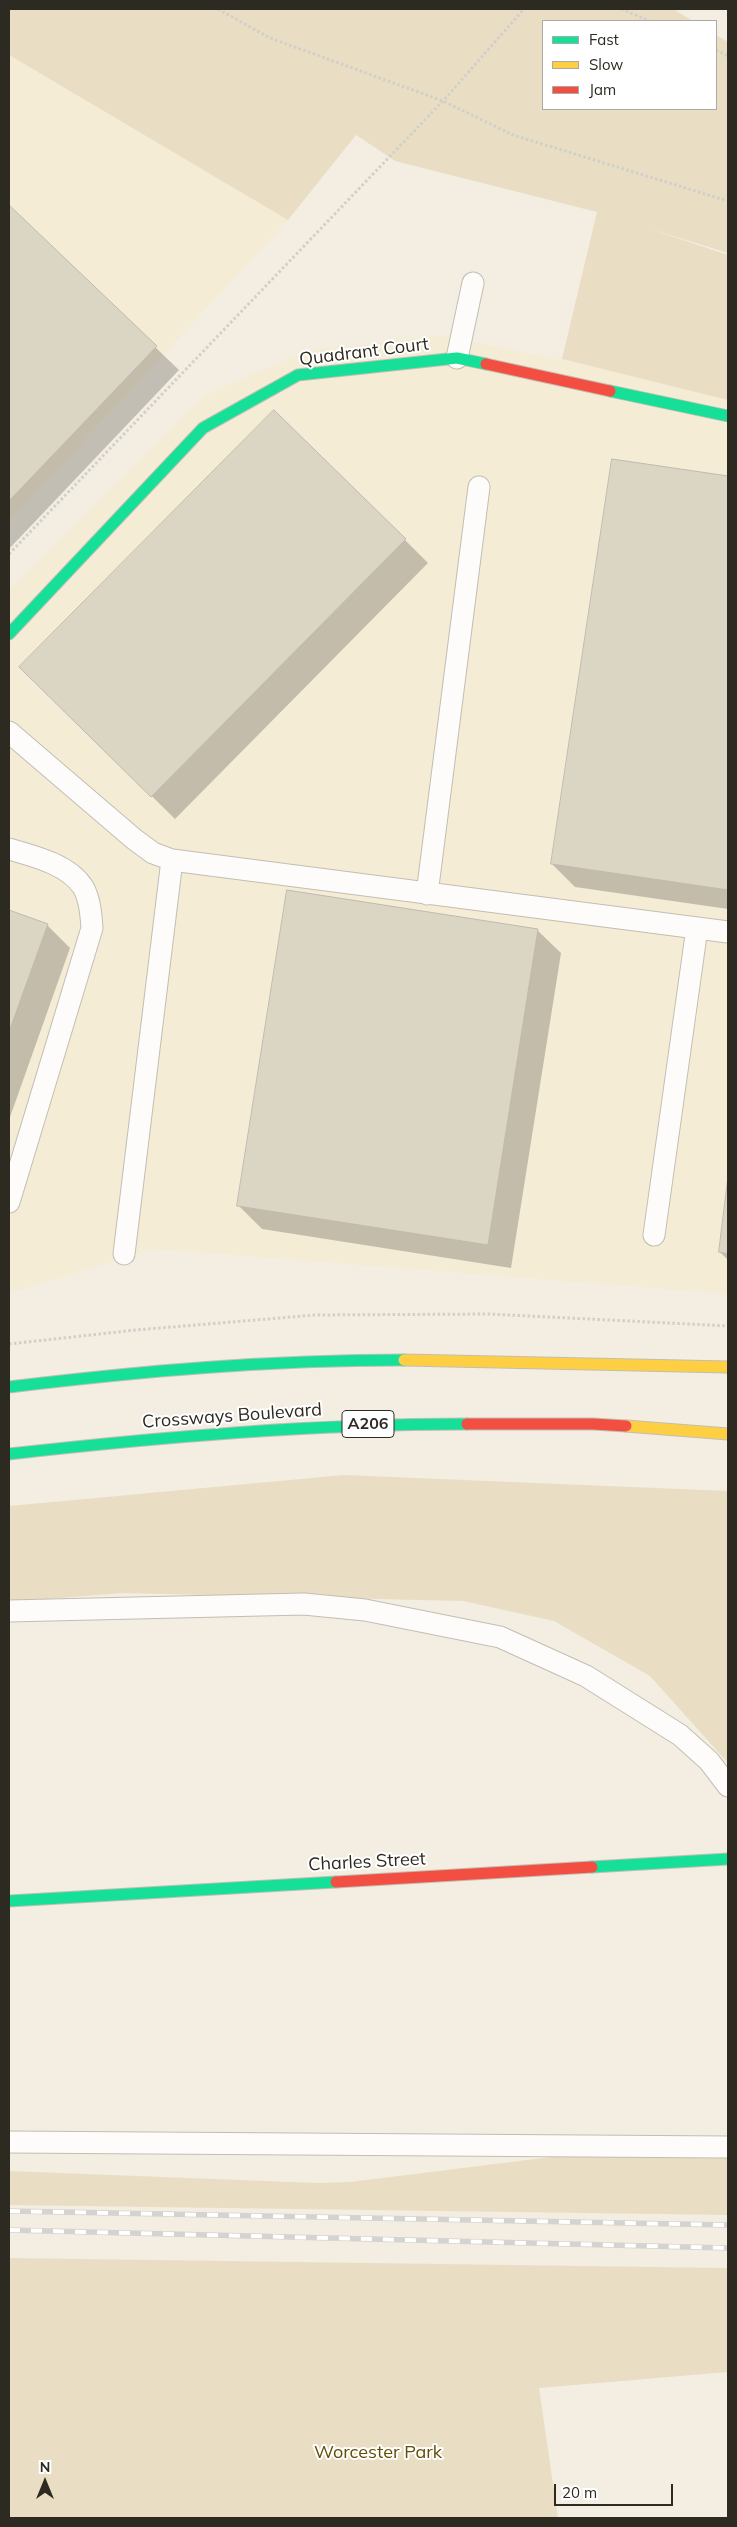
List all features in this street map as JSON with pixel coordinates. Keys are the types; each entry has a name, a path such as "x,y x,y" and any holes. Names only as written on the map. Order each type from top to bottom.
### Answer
{"street":[{"name":"Quadrant Court","path":"9,634 203,428 298,376 457,358 728,416"},
{"path":"9,1386 166,1369 362,1360 578,1361 728,1367"},
{"name":"Crossways Boulevard","path":"9,1454 155,1438 368,1424 593,1424 728,1434"},
{"name":"Charles Street","path":"9,1901 728,1859"}],"lane":[{"path":"457,358 473,283"},
{"path":"427,894 479,487"},
{"path":"9,732 134,839 153,853 172,860 728,932"},
{"path":"9,849 43,860 67,871 83,887 90,904 92,928 9,1202"},
{"path":"124,1254 172,860"},
{"path":"654,1235 697,928"},
{"path":"9,1611 304,1604 365,1610 500,1638 586,1676 680,1735 709,1761 728,1786"},
{"path":"9,2142 728,2146"}],"path":[{"path":"218,9 270,38 443,101 514,135 728,201"},
{"path":"9,554 443,101 524,9"},
{"path":"621,9 648,20"},
{"path":"9,1344 136,1330 315,1315 490,1314 728,1326"}],"shaded area":[{"path":"9,55 288,220 9,522"},
{"path":"440,335 728,394 728,1294 156,1249 9,1293 9,590 205,395 309,350"}],"green space":[{"path":"9,9 673,9 691,20 542,20 542,110 717,110 717,36 728,42 728,253 644,227 728,255 728,400 562,359 597,212 395,161 356,135 288,220 9,55"},
{"path":"344,1475 728,1491 728,1763 650,1676 554,1621 463,1601 123,1593 9,1602 9,1506"},
{"path":"728,2139 728,2215 9,2205 9,2171 316,2183 350,2182 648,2145"},
{"name":"Worcester Park","path":"9,2258 728,2268 728,2372 539,2388 558,2518 9,2518"}],"building":[{"path":"9,205 157,346 9,501"},
{"path":"274,410 406,539 151,797 19,667"},
{"path":"612,459 728,476 728,890 551,864"},
{"path":"287,890 538,929 488,1245 237,1206"},
{"path":"9,910 48,924 9,1032"},
{"path":"728,1177 728,1254 719,1252"}],"railway":[{"path":"9,2211 728,2225"},
{"path":"9,2230 728,2248"}],"traffic: fast":[{"path":"9,634 203,428 298,375 457,358 486,364"},
{"path":"610,391 728,416"},
{"path":"9,1387 108,1376 255,1364 404,1360"},
{"path":"9,1454 123,1442 294,1429 467,1424"},
{"path":"592,1867 728,1859"},
{"path":"9,1901 336,1882"}],"traffic: slow":[{"path":"404,1360 728,1367"},
{"path":"626,1426 728,1434"}],"traffic: jam":[{"path":"486,364 610,391"},
{"path":"467,1424 593,1424 626,1426"},
{"path":"336,1882 592,1867"}]}
